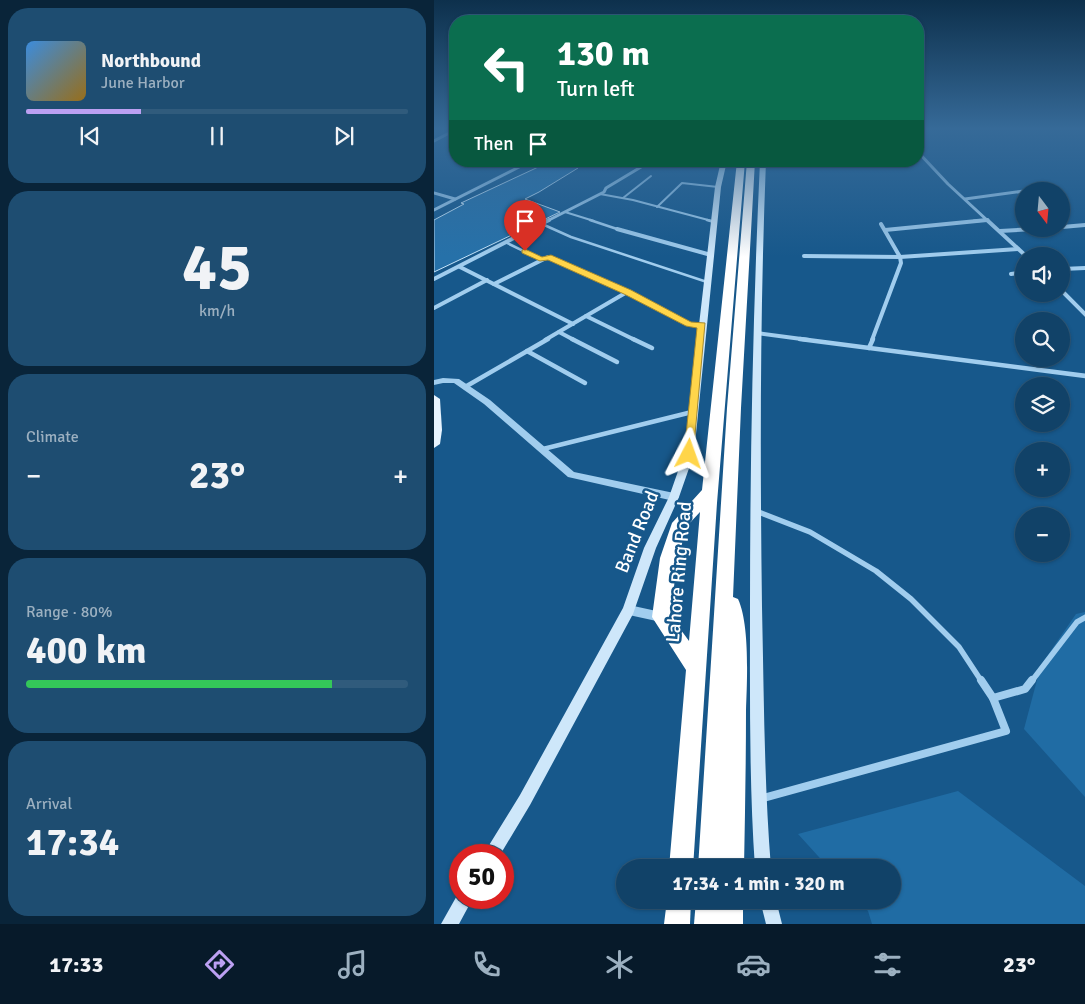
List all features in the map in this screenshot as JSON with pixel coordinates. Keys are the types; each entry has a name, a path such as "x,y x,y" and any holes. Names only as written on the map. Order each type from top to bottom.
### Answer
{"highway":[{"name":"Lahore Ring Road","path":"682,859 710,492 740,171"},
{"path":"711,859 727,573 734,408 750,171"},
{"path":"696,668 661,617 669,558 680,523 710,492"},
{"path":"727,573 736,638 737,666 732,859"},
{"path":"677,924 678,909"},
{"path":"707,924 708,909"},
{"path":"730,924 731,909"}],"main road":[{"name":"Band Road","path":"498,844 525,800 629,610 650,548 674,497 689,454 702,325 718,187 722,171"},
{"path":"762,171 757,333 756,511 758,799 762,859"},
{"path":"434,399 436,430 434,444"},
{"path":"448,924 458,909"},
{"path":"770,909 774,924"}],"street":[{"path":"434,210 512,171"},
{"path":"434,279 600,194 606,188 634,171"},
{"path":"937,171 1016,247"},
{"path":"965,199 1015,192"},
{"path":"434,193 456,200"},
{"path":"885,230 988,220"},
{"path":"868,348 901,267 900,257 881,224"},
{"path":"1070,226 1085,225"},
{"path":"617,229 711,255"},
{"path":"1000,231 1015,230"},
{"path":"804,256 900,257 1015,249"},
{"path":"494,284 548,257 628,292 690,324 702,325"},
{"path":"460,267 573,324"},
{"path":"1070,269 1085,268"},
{"path":"1011,274 1015,273"},
{"path":"434,308 487,280"},
{"path":"465,387 628,292"},
{"path":"1070,299 1085,314"},
{"path":"586,316 652,348"},
{"path":"559,332 617,362"},
{"path":"757,333 1085,376"},
{"path":"528,351 585,383"},
{"path":"434,383 450,380 456,381 465,387 487,402 571,475 674,497"},
{"path":"543,449 692,412"},
{"path":"756,511 810,532 876,571 911,600 959,647 993,698 1006,731 758,799"},
{"path":"629,610 661,617"},
{"path":"993,698 1025,689 1077,622 1085,617"},
{"path":"737,666 758,664"}],"lane":[{"path":"623,198 651,176"},
{"path":"657,207 682,182 718,187"},
{"path":"600,194 623,198 714,222"},
{"path":"565,212 617,229"},
{"path":"542,224 571,237 707,282"},
{"path":"507,243 542,260"}],"shaded area":[{"path":"1085,612 1085,797 1024,729 1041,665 1076,614"},
{"path":"958,791 1085,886 1085,924 872,924 866,909 901,909 901,859 821,859 798,834"}],"building":[{"path":"529,171 573,171 525,199 560,212 434,272 434,220 464,204 461,203"}],"route":[{"path":"525,251 542,260 548,257 628,292 690,324 702,325 689,454"}]}
